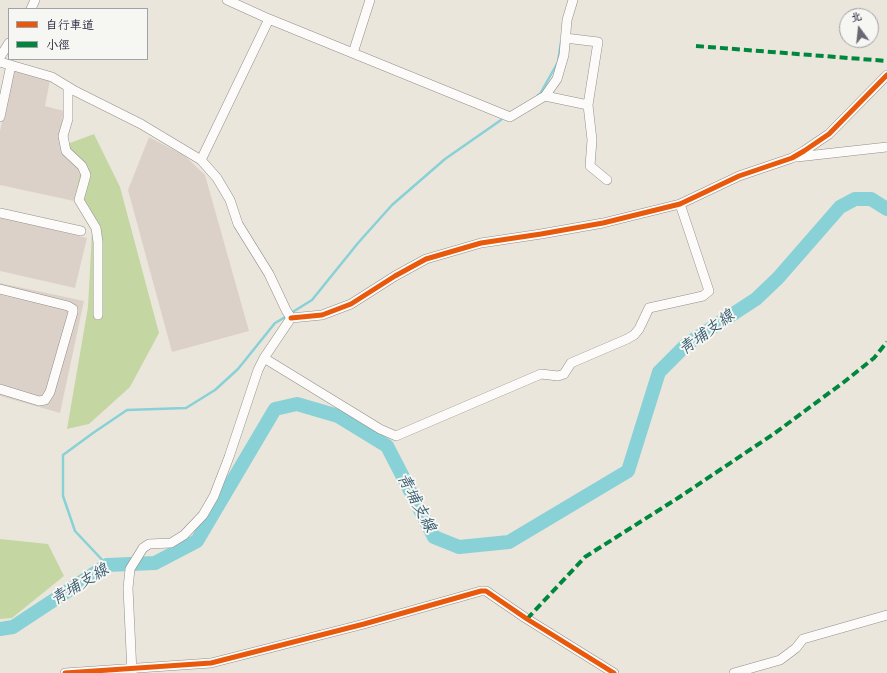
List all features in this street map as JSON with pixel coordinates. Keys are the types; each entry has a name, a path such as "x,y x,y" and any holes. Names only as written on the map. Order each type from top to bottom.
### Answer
{"street":[{"path":"227,0 269,19 510,117 544,96 557,79 564,55 567,20 573,0"},
{"path":"353,53 370,0"},
{"path":"202,160 269,19"},
{"path":"565,38 598,42 588,105 592,140 590,166 607,180"},
{"path":"0,58 8,45"},
{"path":"0,62 52,78 141,124 202,160 217,178 230,200 238,224 269,274 291,318"},
{"path":"0,117 11,65"},
{"path":"792,158 828,134 887,75"},
{"path":"68,87 68,119 63,136 66,151 82,166 86,174 79,200 96,228 98,242 98,315"},
{"path":"544,96 588,105"},
{"path":"291,318 322,315 351,304 395,276 426,259 480,243 603,223 680,204 739,176 792,158 887,147"},
{"path":"264,358 380,429 396,436 541,374 558,376 564,374 571,363 634,335 639,329 649,308 703,296 709,291 680,204"},
{"path":"0,213 81,231"},
{"path":"0,289 68,306 73,309 73,312 50,392 45,400 39,401 0,389"},
{"path":"132,671 128,588 130,568 143,549 149,544 171,543 184,535 203,515 214,496 229,457 258,370 264,358 291,318"},
{"path":"65,673 132,671 211,664 364,624 481,590 486,591 527,619 614,673"},
{"path":"734,673 780,660 796,648 803,639 887,615"}],"shaded area":[{"path":"13,69 50,80 45,106 64,111 61,127 80,172 74,201 0,185 0,131"},
{"path":"149,137 185,156 205,175 249,331 172,352 128,190"},
{"path":"0,217 87,238 75,288 0,271"},
{"path":"0,283 84,301 60,413 0,396"}],"green space":[{"path":"94,134 120,187 159,333 130,387 89,424 67,429 88,307 92,231 74,201 80,172 62,146"},
{"path":"0,539 48,544 64,576 12,618 0,619"}],"waterway":[{"path":"538,95 558,62 561,42"},
{"path":"291,313 312,300 358,243 392,205 445,159 501,120"},
{"name":"青埔支線","path":"0,629 13,627 107,565 155,563 197,541 275,409 297,404 338,416 387,446 434,537 459,547 509,542 628,471 659,372 687,344 756,299 778,278 840,207 855,199 871,199 887,209"},
{"path":"107,565 75,531 63,496 63,455 127,410 186,408 215,390 238,369 275,323 287,316"}],"marked path":[{"path":"696,46 887,61"},
{"path":"527,619 585,557 678,498 775,433 874,358 887,342"}],"cycle path":[{"path":"291,318 322,315 351,304 395,276 426,259 481,243 603,223 680,204 739,176 792,158 804,151 829,134 887,75"},
{"path":"65,673 211,663 364,624 481,591 486,591 527,619 614,673"}]}
